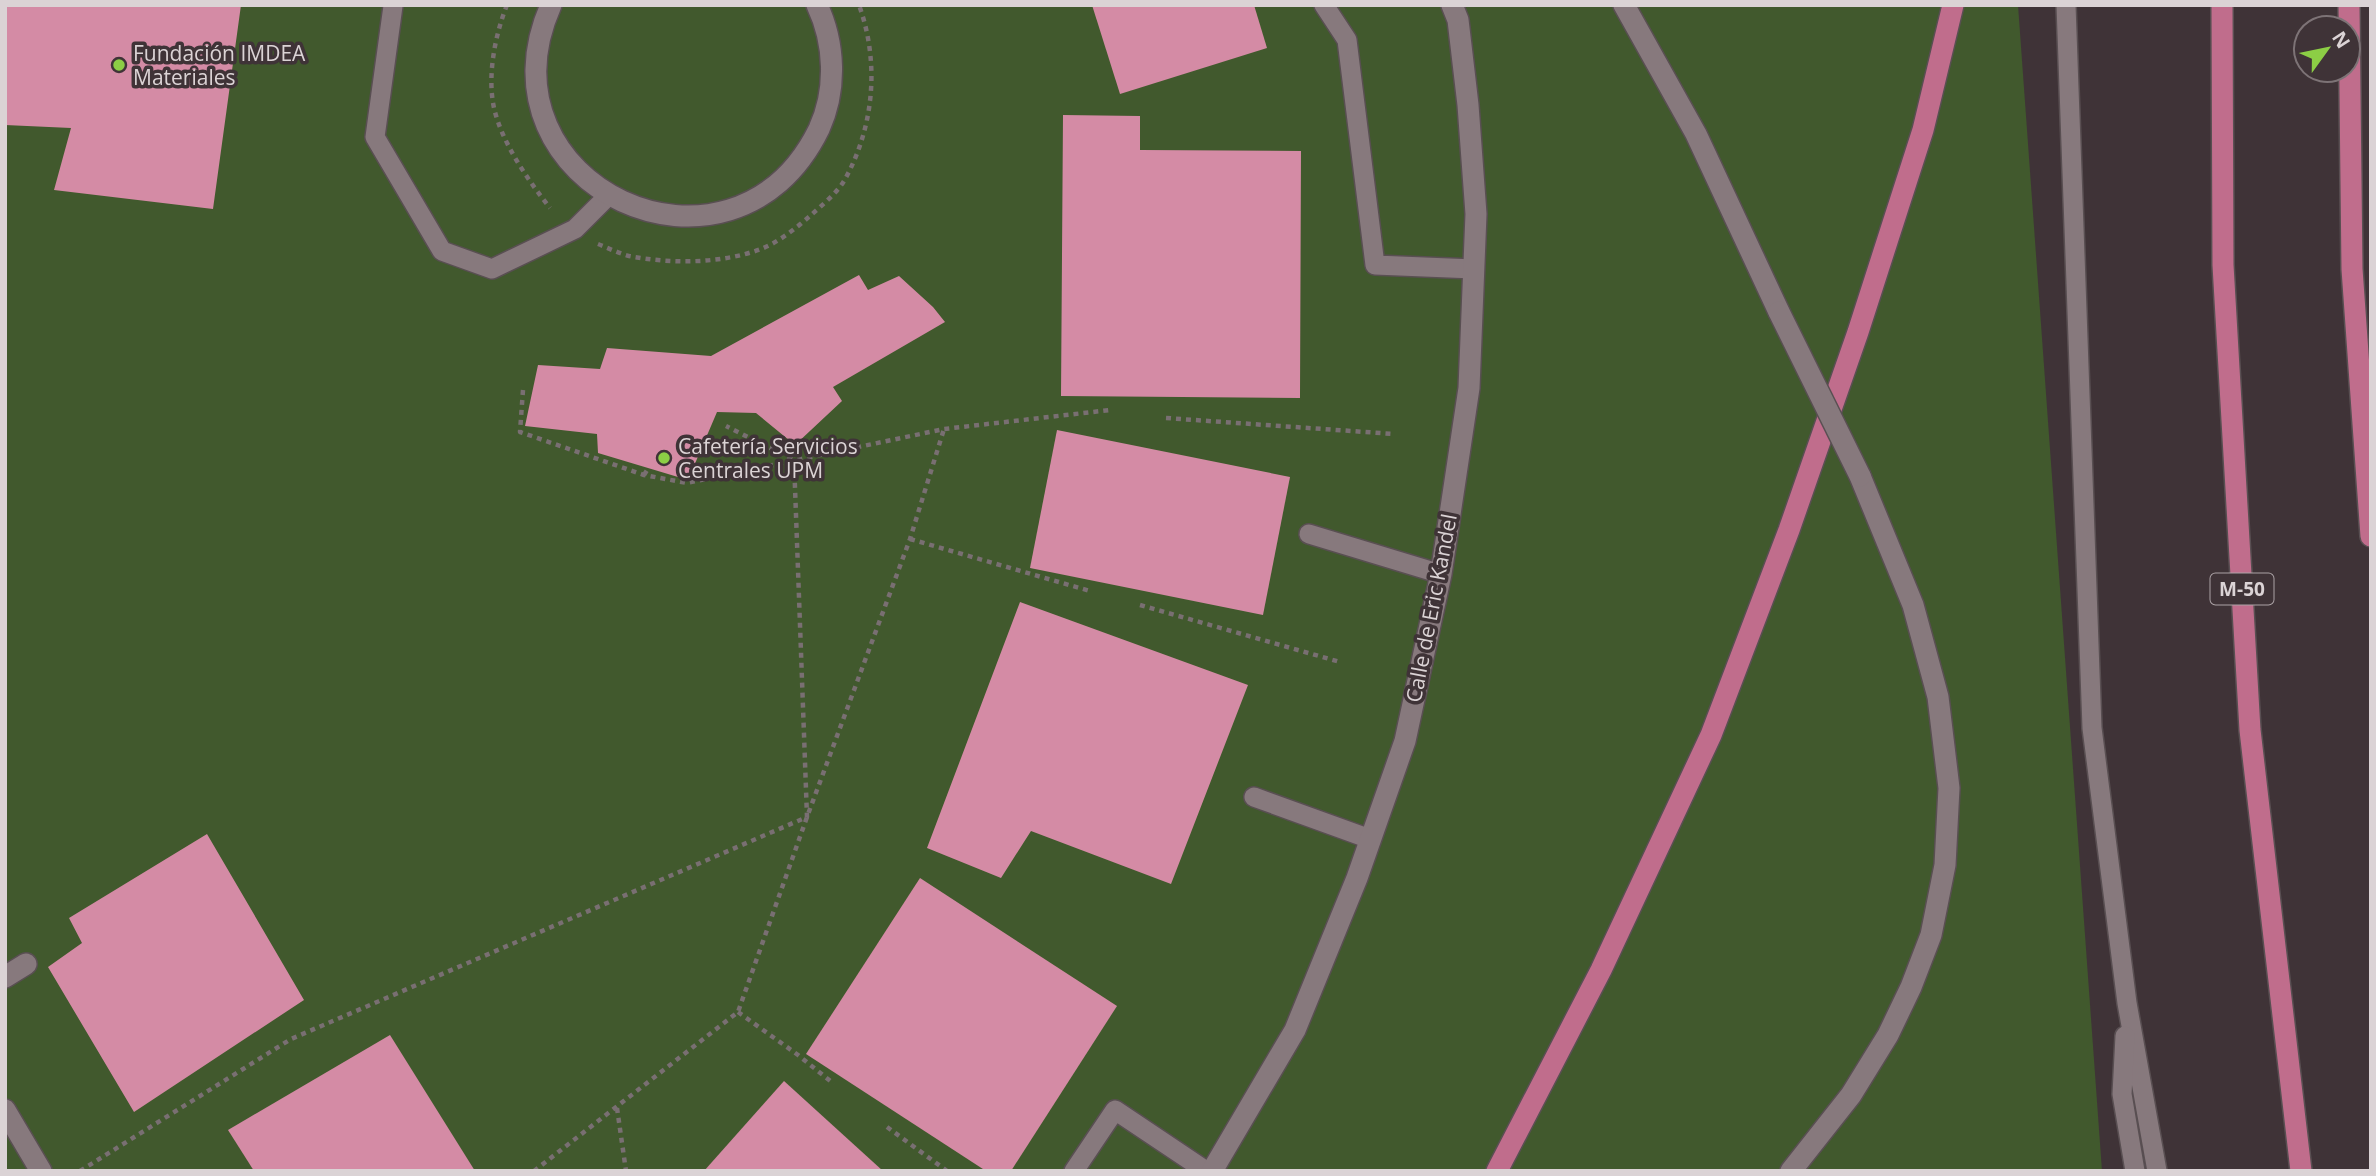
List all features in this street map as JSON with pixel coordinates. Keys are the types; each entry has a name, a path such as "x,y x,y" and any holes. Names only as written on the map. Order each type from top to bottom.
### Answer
{"highway":[{"path":"1497,1171 1601,970 1711,735 1789,530 1863,319 1923,130 1953,5"},
{"name":"M-50","path":"2222,5 2223,265 2250,730 2301,1171"},
{"path":"2349,5 2352,269 2371,536"}],"street":[{"path":"551,5 544,19 536,71 541,105 549,130 566,158 590,183 608,195 644,211 690,216 713,214 749,202 783,179 811,145 828,103 832,61 817,5"},
{"name":"Calle de Eric Kandel","path":"1212,1171 1295,1030 1357,878 1405,741 1441,574 1469,388 1476,214 1468,105 1458,20 1452,5"},
{"path":"1624,5 1696,134 1779,312 1860,476 1913,605 1938,697 1949,788 1945,866 1931,935 1911,987 1888,1035 1851,1095 1791,1171"},
{"path":"5,977 26,964"},
{"path":"5,1110 41,1171"}],"lane":[{"path":"1324,5 1347,40 1375,265 1474,269"},
{"path":"2066,5 2092,728 2127,1003 2157,1171"},
{"path":"393,6 375,137 442,251 492,269 575,229 608,195"},
{"path":"1309,534 1441,574"},
{"path":"1254,797 1370,839"},
{"path":"2127,1003 2122,1094 2135,1171"},
{"path":"1074,1171 1115,1110 1206,1171"}],"path":[{"path":"507,5 497,39 492,75 494,107 510,147 532,185 556,216 594,242 626,255 660,260 700,261 732,257 763,248 794,229 843,184 867,126 871,87 871,47 859,5"},
{"path":"523,390 520,432 644,475 687,483 944,429 1110,410"},
{"path":"1166,418 1394,434"},
{"path":"726,426 794,460"},
{"path":"534,1171 738,1012 910,539 944,429"},
{"path":"794,460 807,817"},
{"path":"644,475 649,467"},
{"path":"910,539 1090,591"},
{"path":"1140,605 1340,662"},
{"path":"80,1171 291,1039 807,817"},
{"path":"738,1012 834,1084"},
{"path":"617,1107 626,1171"},
{"path":"887,1127 947,1171"}],"green space":[{"path":"5,5 2018,5 2102,1171 5,1171"}],"building":[{"name":"Fundación IMDEA Materiales","path":"5,5 241,5 213,209 54,190 71,128 5,125"},
{"path":"1092,5 1254,5 1267,48 1120,94"},
{"path":"1063,115 1140,116 1140,150 1301,151 1300,398 1061,396"},
{"path":"859,275 868,290 899,276 933,307 945,322 833,387 842,401 795,445 756,413 717,412 688,480 598,453 597,434 525,426 538,365 600,369 607,348 711,356"},
{"path":"1057,430 1290,477 1263,615 1030,568"},
{"path":"1020,602 1248,685 1171,884 1031,831 1001,878 927,848"},
{"path":"207,834 304,1000 134,1112 48,967 82,943 69,918"},
{"path":"920,878 1117,1006 1011,1171 986,1171 806,1054"},
{"path":"390,1035 475,1171 254,1171 228,1130"},
{"path":"784,1081 883,1171 704,1171"}],"place":[{"name":"Fundación IMDEA Materiales","path":"119,65"},
{"name":"Cafetería Servicios Centrales UPM","path":"664,458"}]}
